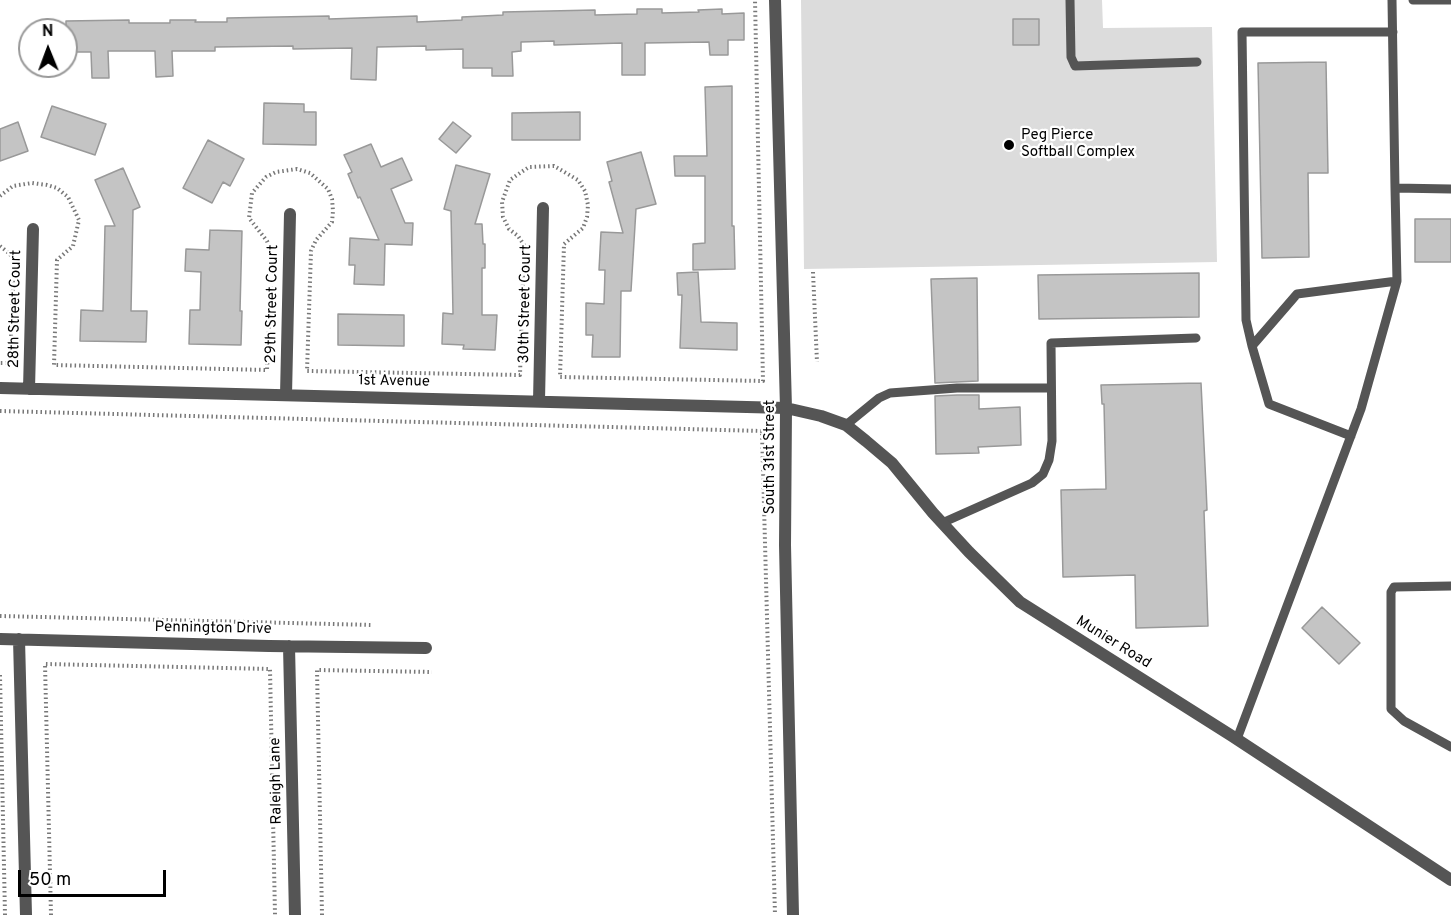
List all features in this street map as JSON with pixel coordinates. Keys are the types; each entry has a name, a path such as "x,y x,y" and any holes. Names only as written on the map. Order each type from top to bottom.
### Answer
{"street":[{"name":"South 31st Street","path":"775,0 786,408 785,546 793,915"},
{"name":"30th Street Court","path":"539,401 543,208"},
{"name":"29th Street Court","path":"286,395 290,214"},
{"name":"28th Street Court","path":"29,389 33,229"},
{"name":"1st Avenue","path":"0,388 786,408"},
{"name":"Munier Road","path":"786,408 821,416 846,425 892,463 942,523 1020,602 1237,739 1451,880"},
{"name":"Pennington Drive","path":"0,639 426,648"},
{"path":"19,639 26,915"},
{"name":"Raleigh Lane","path":"289,646 295,915"}],"lane":[{"path":"1070,0 1071,57 1075,66 1197,62"},
{"path":"1237,739 1361,409 1397,281 1392,0"},
{"path":"1413,0 1451,0"},
{"path":"1350,436 1269,404 1252,346 1246,320 1242,32 1393,32"},
{"path":"1395,188 1451,189"},
{"path":"1252,346 1296,294 1397,281"},
{"path":"942,523 1032,483 1042,474 1049,460 1052,441 1051,343 1196,338"},
{"path":"846,425 879,398 890,393 957,388 1051,388"},
{"path":"1451,586 1394,586 1391,592 1391,709 1404,721 1451,747"}],"path":[{"path":"271,264 272,253 267,241 249,218 252,194 266,177 276,172 297,169 310,173 328,189 333,211 332,222 316,240 310,251 308,370 520,375 524,245 509,229 502,217 502,202 510,180 529,167 554,165 578,180 585,191 588,205 583,228 564,244 560,377 763,381 755,0"},
{"path":"0,196 14,186 32,183 47,184 57,188 68,197 79,220 73,246 57,260 54,365 267,370 271,276"},
{"path":"0,246 10,254 14,262 10,363 0,363"},
{"path":"813,272 817,362"},
{"path":"0,411 762,431 775,915"},
{"path":"0,616 373,625"},
{"path":"51,915 45,664 270,669 275,915"},
{"path":"322,915 317,670 432,672"},
{"path":"0,675 5,915"}],"shaded area":[{"name":"Peg Pierce Softball Complex","path":"801,0 1102,0 1103,28 1212,27 1217,262 804,269"}],"building":[{"path":"637,9 662,9 662,13 722,9 722,14 744,13 744,40 728,40 728,55 710,55 709,42 645,43 645,75 622,75 622,43 554,45 554,41 521,42 521,51 512,52 513,76 492,76 492,68 463,68 463,49 426,50 426,46 377,47 376,80 351,79 352,48 215,47 215,51 172,51 173,76 156,77 155,51 108,51 109,78 92,78 91,52 78,52 78,21 129,20 129,23 170,23 170,20 227,22 227,18 329,16 329,19 417,16 417,22 462,20 462,17 503,15 503,12 595,10 595,15 637,14"},
{"path":"1013,19 1039,19 1039,45 1013,45"},
{"path":"1326,62 1328,173 1308,173 1309,257 1262,258 1258,63"},
{"path":"732,86 732,226 734,226 735,269 693,270 693,244 705,243 705,176 675,176 674,156 707,156 705,87"},
{"path":"264,103 304,104 304,112 316,112 316,145 263,144"},
{"path":"52,106 106,124 95,155 41,137"},
{"path":"580,112 580,140 512,140 512,113"},
{"path":"18,122 28,151 0,161 0,129"},
{"path":"453,122 471,136 456,153 439,139"},
{"path":"208,140 244,159 230,186 223,182 212,203 183,188"},
{"path":"371,144 381,167 402,158 412,180 391,189 405,223 413,223 412,245 385,244 384,285 354,284 355,265 349,265 350,238 379,240 348,174 352,172 344,155"},
{"path":"641,152 656,204 636,209 631,291 621,291 620,357 592,357 593,335 586,335 586,303 604,304 605,270 599,270 601,232 623,233 609,182 612,181 607,162"},
{"path":"456,165 490,174 475,224 482,224 483,244 485,244 485,268 482,268 482,315 497,315 495,350 463,349 464,345 442,344 443,313 453,314 451,211 444,209"},
{"path":"123,168 140,207 133,210 131,311 147,311 146,342 80,341 81,310 103,311 105,226 115,226 95,180"},
{"path":"1415,219 1451,219 1451,262 1415,262"},
{"path":"210,230 242,231 241,345 189,344 190,310 200,310 201,272 185,271 186,249 209,250"},
{"path":"698,272 701,322 737,323 737,350 680,348 682,295 678,295 677,273"},
{"path":"1199,273 1199,317 1039,319 1038,275"},
{"path":"977,278 978,381 935,383 931,279"},
{"path":"338,314 404,315 404,346 338,345"},
{"path":"1201,383 1207,510 1204,511 1208,626 1136,628 1135,575 1063,577 1061,490 1106,489 1104,404 1102,404 1101,385"},
{"path":"979,395 979,409 1020,407 1021,445 978,447 979,453 936,454 935,396"},
{"path":"1322,607 1360,643 1339,664 1302,628"}],"place":[{"name":"Peg Pierce Softball Complex","path":"1009,145"}]}
